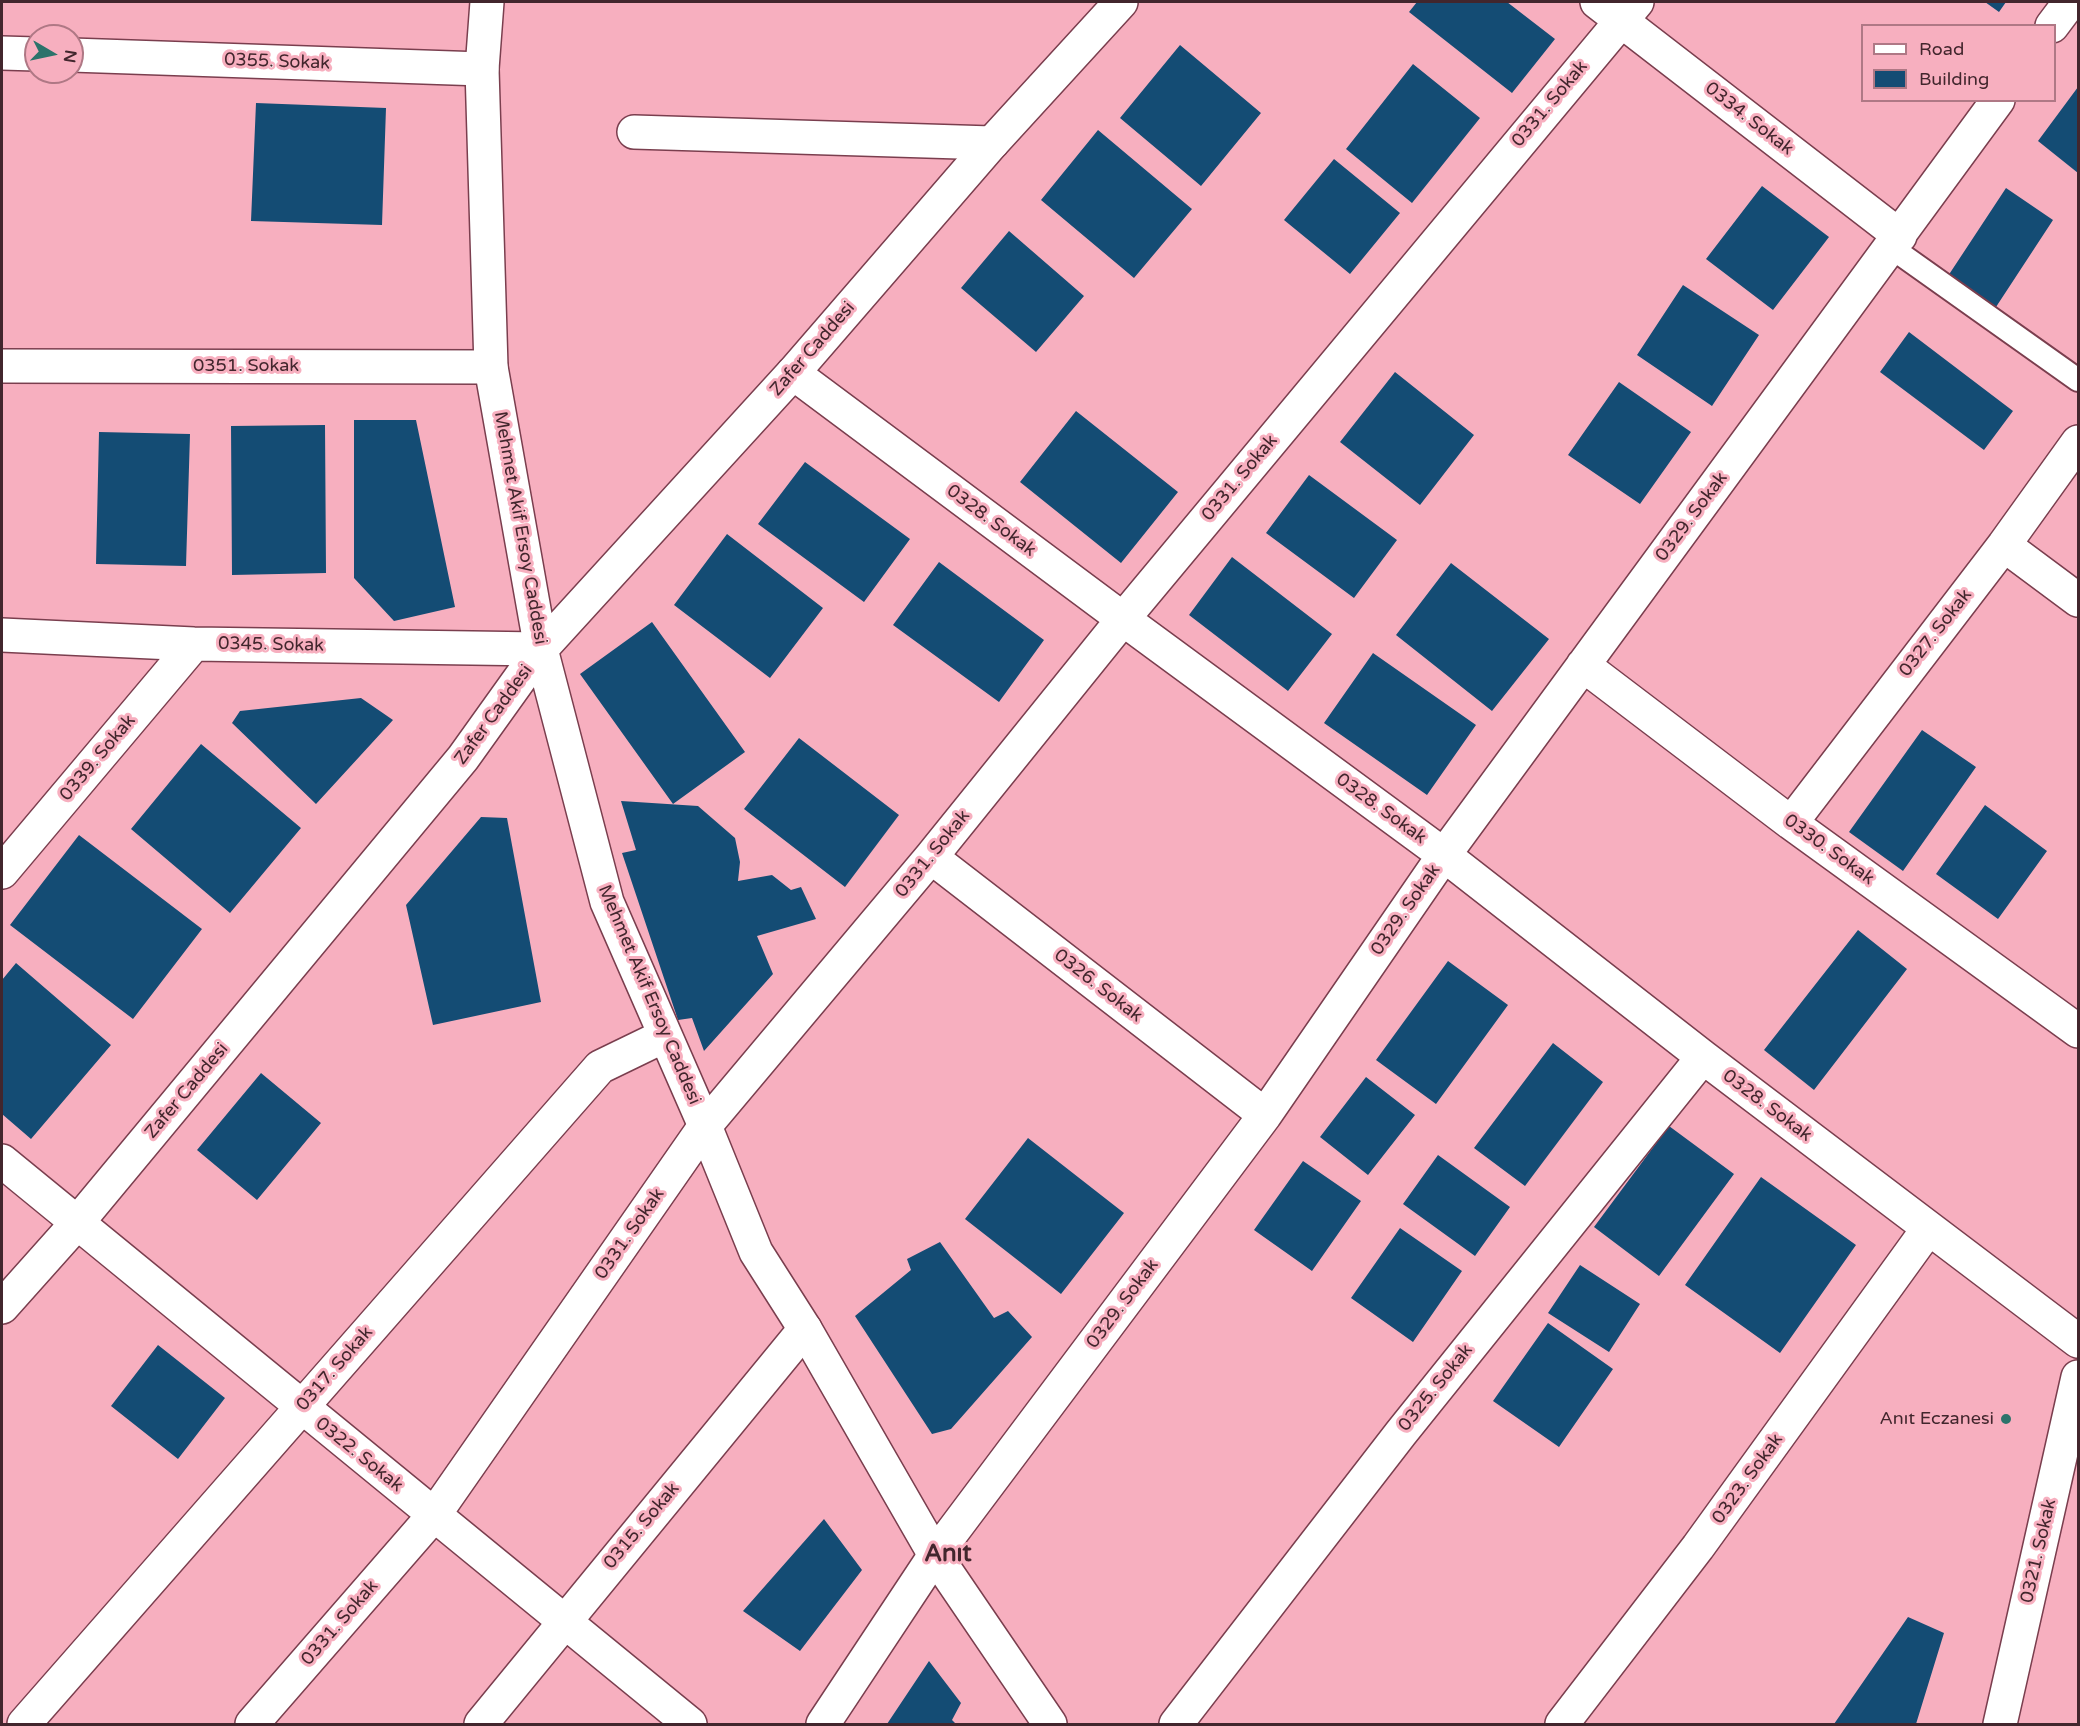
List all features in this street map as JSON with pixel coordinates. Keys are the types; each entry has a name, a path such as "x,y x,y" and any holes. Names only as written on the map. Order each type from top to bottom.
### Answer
{"street":[{"name":"Mehmet Akif Ersoy Caddesi","path":"487,2 482,69 491,367 541,650 607,902 705,1126 756,1252 805,1329 935,1555 1050,1725"},
{"name":"Zafer Caddesi","path":"2,1307 77,1224 463,758 541,650 793,373 992,143 1121,2"},
{"path":"2054,24 2070,2"},
{"name":"0334. Sokak","path":"1618,8 1896,242"},
{"name":"0331. Sokak","path":"252,1725 434,1515 705,1126 931,857 1618,8"},
{"path":"2,53 24,54"},
{"name":"0355. Sokak","path":"84,55 482,69"},
{"name":"0329. Sokak","path":"823,1725 935,1555 1265,1115 1444,855 1997,102"},
{"path":"634,132 992,143"},
{"name":"0351. Sokak","path":"2,366 491,367"},
{"name":"0328. Sokak","path":"793,373 1444,855 1703,1057 2079,1341"},
{"name":"0327. Sokak","path":"1791,823 2004,545 2079,442"},
{"path":"2004,545 2079,600"},
{"name":"0345. Sokak","path":"2,634 194,644 541,650"},
{"name":"0339. Sokak","path":"2,872 194,644"},
{"name":"0330. Sokak","path":"1583,665 1791,823 2079,1031"},
{"name":"0326. Sokak","path":"931,857 1265,1115"},
{"name":"0317. Sokak","path":"24,1725 600,1067 664,1036"},
{"name":"0325. Sokak","path":"1176,1725 1393,1442 1703,1057"},
{"name":"0322. Sokak","path":"2,1161 690,1725"},
{"name":"0323. Sokak","path":"1562,1725 1698,1547 1928,1229"},
{"name":"0315. Sokak","path":"481,1725 805,1329"},
{"name":"0321. Sokak","path":"2000,1725 2079,1377"}],"lane":[{"path":"1896,242 2079,380"}],"building":[{"path":"1417,2 1507,2 1555,39 1512,93 1409,12"},
{"path":"1985,2 2006,2 1999,12"},
{"path":"1180,45 1261,113 1201,186 1120,118"},
{"path":"1413,64 1480,118 1412,203 1346,149"},
{"path":"2078,87 2078,173 2038,141"},
{"path":"256,103 386,108 382,225 251,221"},
{"path":"1098,130 1192,209 1134,278 1041,200"},
{"path":"1334,159 1400,213 1350,274 1284,220"},
{"path":"1762,186 1829,237 1773,310 1706,259"},
{"path":"2006,188 2053,220 1996,307 1948,276"},
{"path":"1009,231 1084,296 1036,352 961,288"},
{"path":"1683,285 1759,335 1712,406 1637,355"},
{"path":"1909,332 2013,411 1984,450 1880,372"},
{"path":"1395,372 1474,435 1420,505 1340,442"},
{"path":"1619,382 1691,432 1640,504 1568,455"},
{"path":"1076,411 1178,492 1121,563 1020,482"},
{"path":"354,420 416,420 455,607 394,621 354,578"},
{"path":"325,425 326,573 232,575 231,426"},
{"path":"99,432 190,434 186,566 96,564"},
{"path":"805,462 910,539 864,602 758,524"},
{"path":"1309,475 1397,540 1354,598 1266,533"},
{"path":"727,534 823,608 770,678 674,605"},
{"path":"1232,557 1332,634 1288,691 1189,615"},
{"path":"939,562 1044,640 999,702 893,625"},
{"path":"1451,563 1549,639 1492,711 1396,635"},
{"path":"652,622 745,752 673,804 580,674"},
{"path":"1373,653 1476,725 1427,795 1324,723"},
{"path":"361,698 393,720 316,804 232,723 240,711"},
{"path":"1922,730 1976,767 1903,871 1849,832"},
{"path":"799,738 899,815 845,887 744,809"},
{"path":"201,744 301,828 230,913 131,829"},
{"path":"621,801 698,806 735,838 740,862 738,881 772,875 791,890 801,887 816,919 757,936 773,974 704,1051 692,1018 678,1020 622,853 636,850"},
{"path":"1985,805 2047,851 1998,919 1936,874"},
{"path":"481,817 507,818 541,1002 433,1025 406,905"},
{"path":"79,835 202,929 133,1019 10,925"},
{"path":"1858,930 1907,969 1814,1090 1764,1050"},
{"path":"1448,961 1508,1005 1436,1104 1376,1060"},
{"path":"16,963 111,1045 31,1139 2,1114 2,980"},
{"path":"1553,1043 1603,1082 1525,1186 1474,1148"},
{"path":"261,1073 321,1123 257,1200 197,1150"},
{"path":"1366,1077 1415,1115 1368,1175 1320,1137"},
{"path":"1669,1126 1734,1174 1659,1276 1594,1227"},
{"path":"1028,1138 1124,1213 1061,1294 965,1219"},
{"path":"1438,1155 1510,1207 1475,1256 1403,1204"},
{"path":"1303,1161 1361,1201 1312,1271 1254,1230"},
{"path":"1761,1177 1856,1245 1780,1353 1685,1285"},
{"path":"1400,1228 1462,1271 1413,1342 1351,1298"},
{"path":"940,1242 994,1318 1008,1311 1032,1337 951,1429 932,1434 855,1316 911,1270 907,1259"},
{"path":"1580,1265 1640,1304 1609,1352 1548,1313"},
{"path":"1548,1323 1613,1369 1559,1447 1493,1401"},
{"path":"158,1345 225,1398 178,1459 111,1406"},
{"path":"824,1519 862,1570 800,1651 743,1611"},
{"path":"1908,1617 1944,1633 1916,1724 1834,1724"},
{"path":"929,1661 961,1703 952,1720 956,1724 887,1724"}],"place":[{"name":"Anıt Eczanesi","path":"2006,1419"}],"district":[{"name":"Anıt","path":"948,1555"}]}
